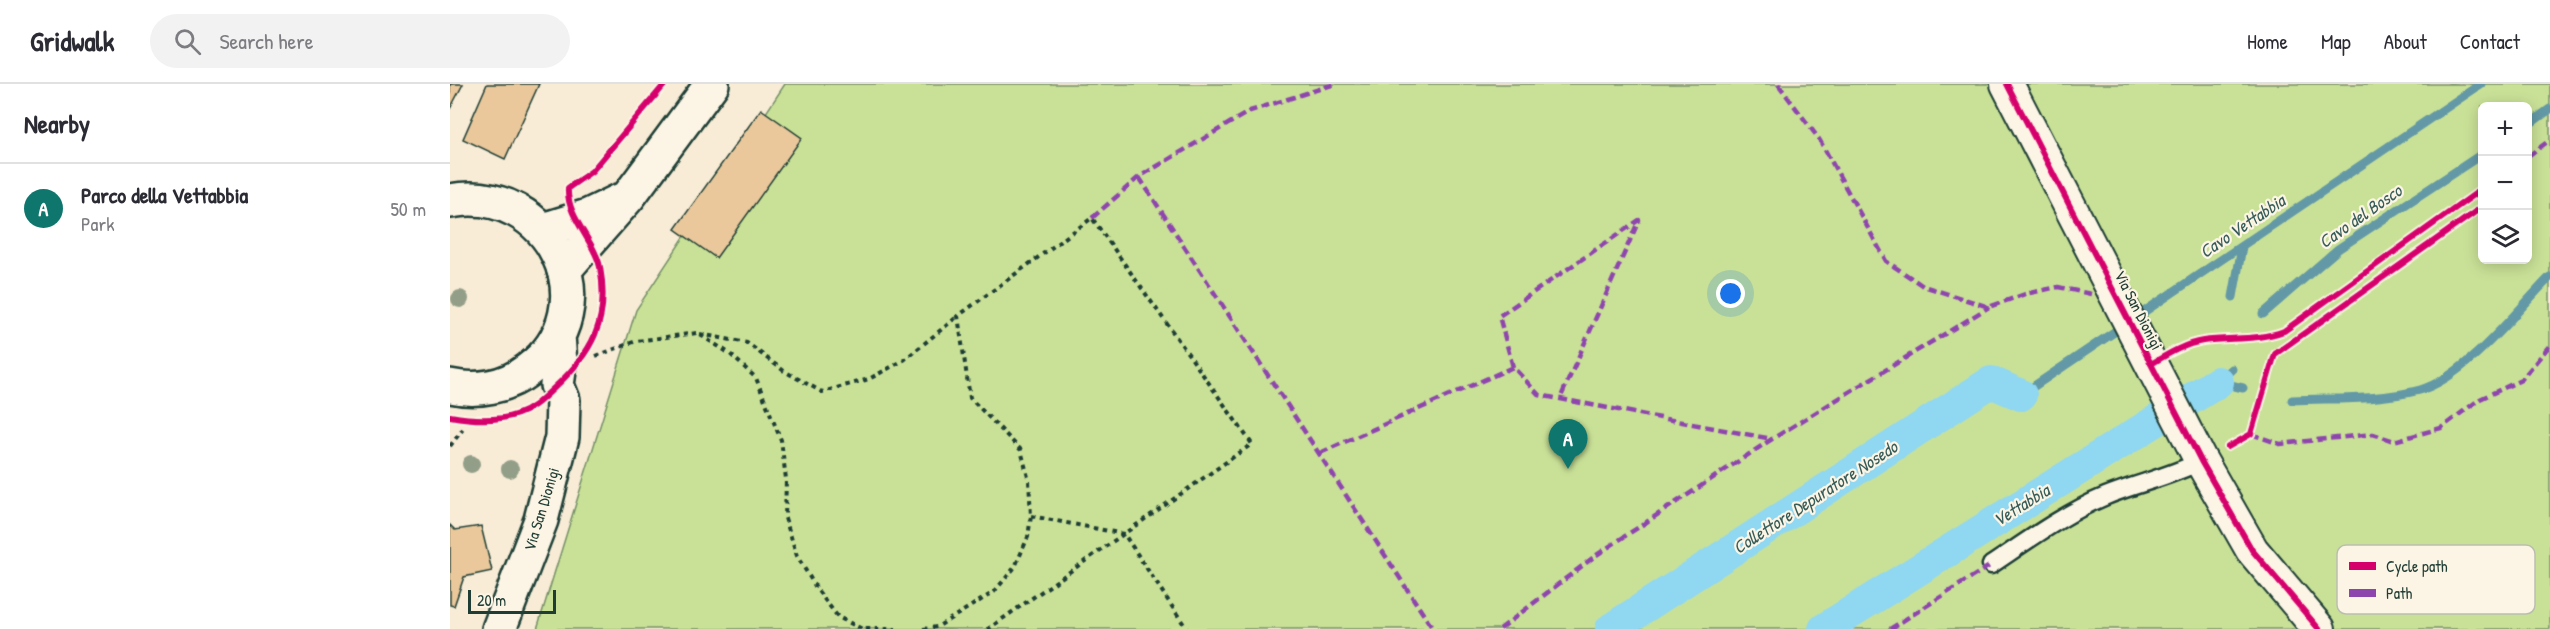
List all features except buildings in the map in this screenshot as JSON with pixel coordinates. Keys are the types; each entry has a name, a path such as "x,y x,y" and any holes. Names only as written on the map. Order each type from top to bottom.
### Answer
{"main road":[{"path":"564,270 629,196 703,88"},
{"path":"450,181 520,211 543,230 556,249 564,270 567,303 558,335 551,349 522,374 459,402"},
{"path":"543,230 588,216 629,196"},
{"path":"450,201 471,198 491,200"},
{"name":"Via San Dionigi","path":"499,629 541,520 562,437 563,400 558,385 560,364 558,335"},
{"path":"522,374 540,376 558,385"}],"street":[{"name":"Via San Dionigi","path":"2007,84 2161,384 2252,550 2319,629"}],"lane":[{"path":"1990,565 2048,528 2105,497 2165,478 2198,454"}],"path":[{"path":"596,356 636,340 697,333 747,343 784,371 822,392 869,379 904,360 958,316 1092,218 1252,444 988,629"},
{"path":"922,629 937,627 994,592 1015,567 1028,537 1031,516 1029,481 1021,450 970,398 958,316"},
{"path":"697,333 729,353 756,378 781,440 786,479 785,518 797,556 818,591 838,617 862,629 895,629"},
{"path":"450,446 459,402"},
{"path":"1031,516 1124,534 1187,629"}],"green space":[{"path":"785,84 2550,84 2550,629 537,629 636,310"}],"waterway":[{"name":"Cavo Vettabbia","path":"2021,395 2481,84"},
{"name":"Cavo del Bosco","path":"2532,122 2550,109"},
{"name":"Cavo del Bosco","path":"2263,314 2338,249 2479,156"},
{"path":"2233,297 2242,247"},
{"path":"2292,400 2389,396 2420,390 2437,383 2472,358 2550,277"},
{"name":"Cavo del Bosco","path":"2218,382 2232,369"},
{"name":"Collettore Depuratore Nosedo","path":"1611,629 1991,382 2021,395"},
{"path":"2218,382 2243,388"},
{"name":"Vettabbia","path":"1824,629 2218,382"}],"marked path":[{"path":"1092,218 1139,177 1250,111 1335,84"},
{"path":"1778,84 1819,139 1886,261 1923,286 1989,307 2025,294 2058,287 2091,294"},
{"path":"2532,153 2550,140"},
{"path":"1139,177 1433,629"},
{"path":"1513,367 1499,316 1639,220 1560,399"},
{"path":"1500,629 1595,556 1772,439 1989,307"},
{"path":"2251,434 2280,444 2373,434 2394,441 2441,428 2480,399 2521,380 2550,345"},
{"path":"1320,453 1513,367 1539,395 1772,439"},
{"path":"1890,629 1991,565"}],"cycle path":[{"path":"450,416 493,419 510,417 523,412 537,403 567,375 588,349 600,320 602,304 600,267 593,248 571,209 568,188 592,171 665,84"},
{"path":"2007,84 2201,461 2252,550 2319,629"},
{"path":"2151,364 2196,342 2264,336 2284,331 2478,192"},
{"path":"2228,447 2251,434 2275,354 2478,210"}],"place":[{"name":"Parco della Vettabbia","path":"1568,469"}]}
